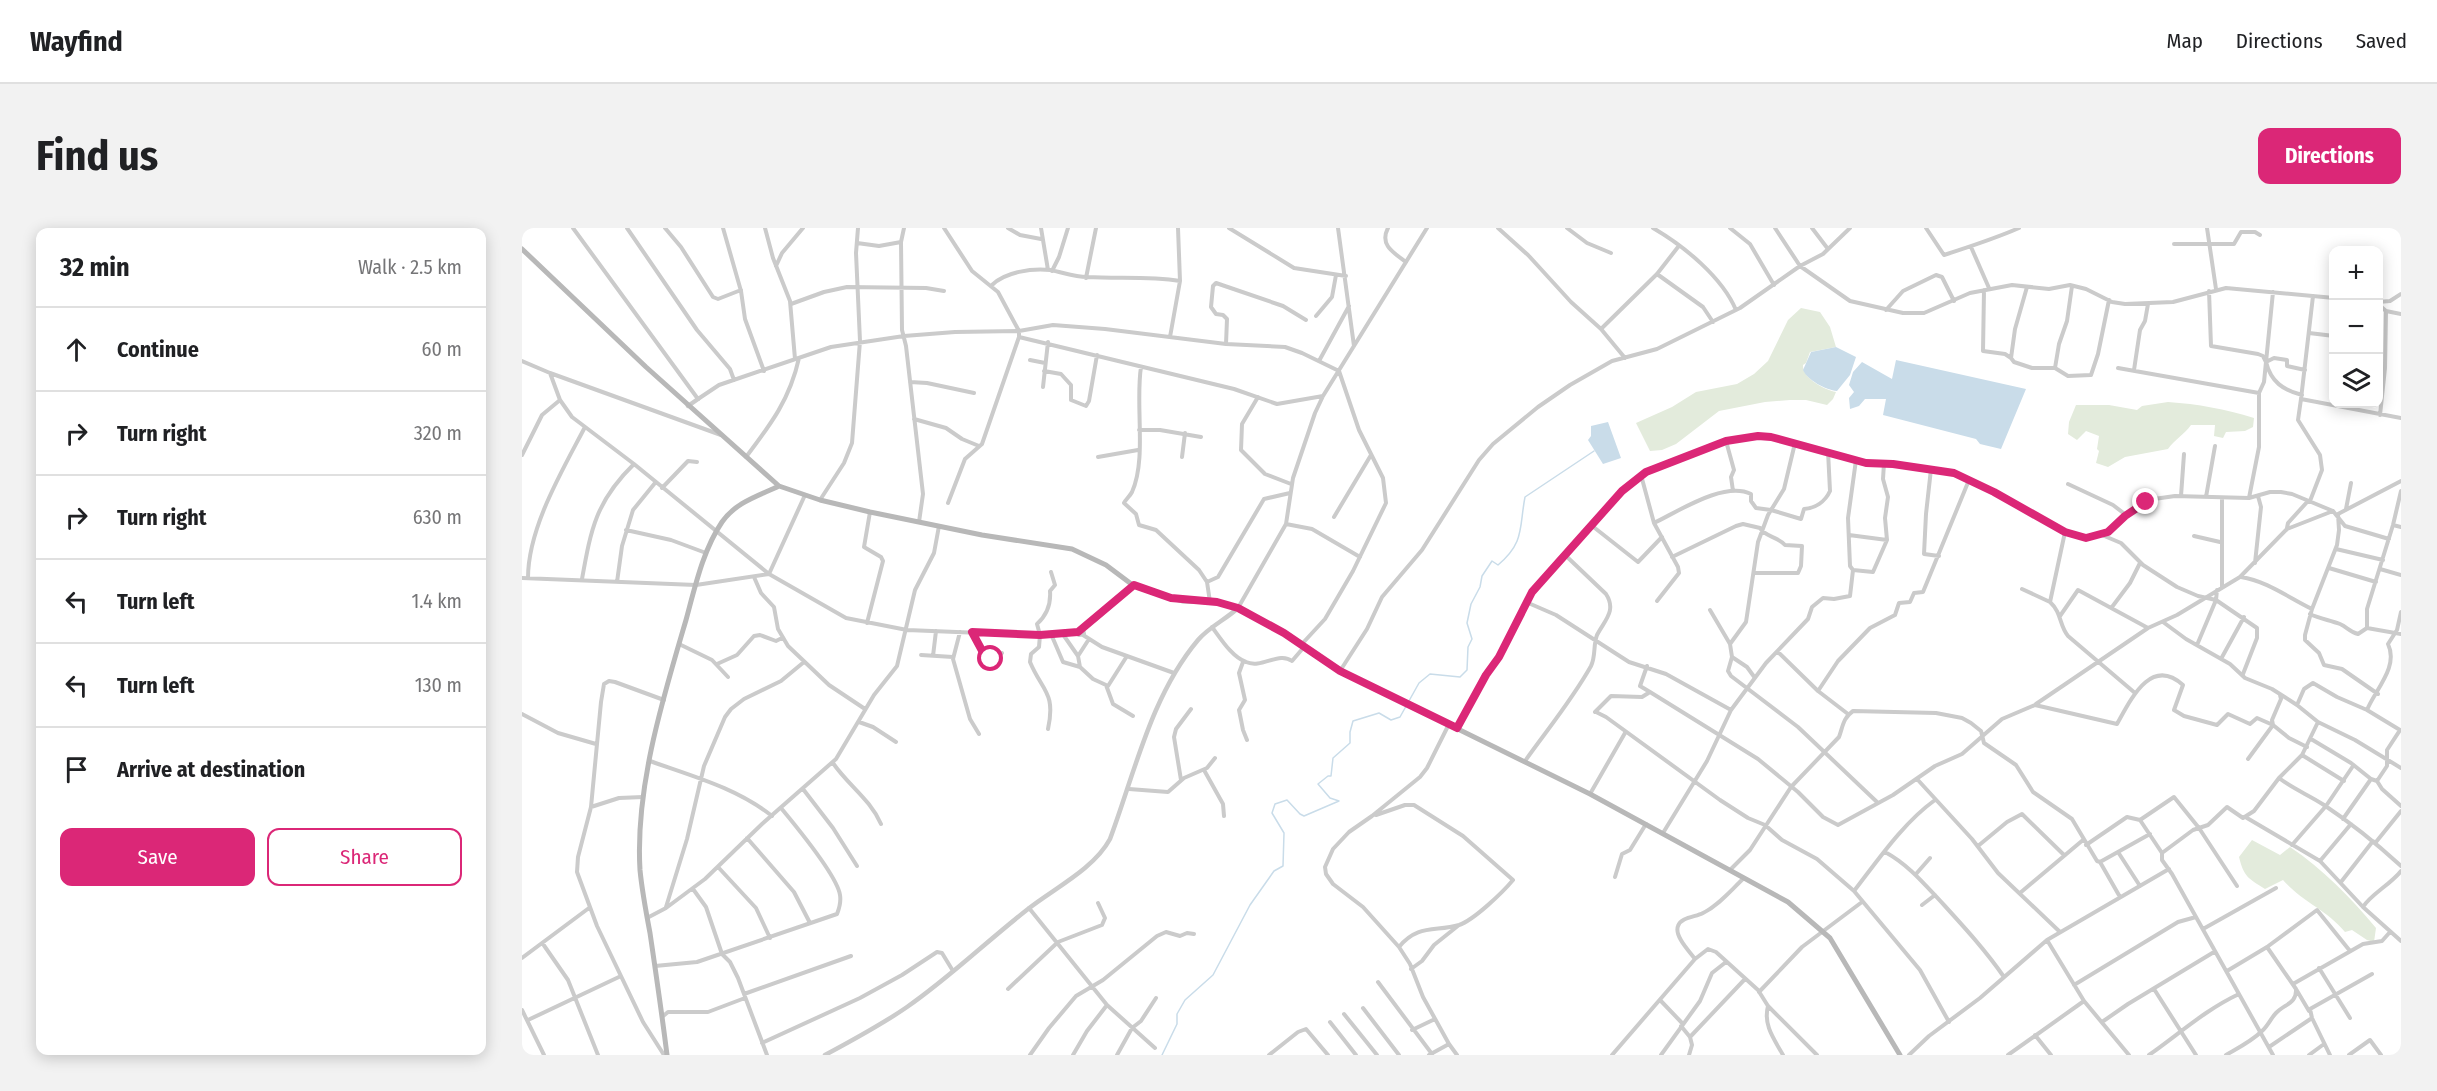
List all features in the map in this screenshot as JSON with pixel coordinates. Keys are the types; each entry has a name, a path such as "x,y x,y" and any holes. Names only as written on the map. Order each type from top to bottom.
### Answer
{"main road":[{"path":"522,249 688,406 779,486 820,500 870,512 982,535 1072,549 1106,565 1134,585 1171,598 1224,603 1238,608 1284,633 1340,671 1590,794 1788,902 1823,930 1854,975 1900,1055"},
{"path":"665,1055 662,1017 640,871 640,836 650,761 664,699 696,585 716,532 733,509 779,486"}],"street":[{"path":"573,228 698,399"},
{"path":"627,228 698,330 730,369 734,380"},
{"path":"665,228 681,247 713,297 718,299 741,290"},
{"path":"723,228 741,290 745,319 764,370"},
{"path":"746,457 778,414 790,389 797,358 791,304 776,266 765,228"},
{"path":"776,266 782,253 802,228"},
{"path":"820,500 852,446 860,341 857,287 858,228"},
{"path":"904,228 901,242 904,336 923,494 919,522"},
{"path":"944,228 972,271 992,285 1006,305 1019,331 993,418 980,446 965,459 948,503"},
{"path":"1008,228 1020,235 1041,238"},
{"path":"1041,228 1041,238 1050,270"},
{"path":"1050,270 1059,257 1068,228"},
{"path":"1086,278 1096,228"},
{"path":"1170,337 1180,281 1178,228"},
{"path":"1229,228 1294,268 1346,276"},
{"path":"1338,228 1354,346"},
{"path":"1388,228 1385,234 1386,244 1406,262"},
{"path":"825,1055 905,1009 1029,908 1076,875 1107,845 1154,714 1174,673 1199,640 1212,627 1238,608 1286,524 1292,484 1323,396 1427,228"},
{"path":"1498,228 1601,329 1625,358"},
{"path":"1567,228 1587,243 1611,254"},
{"path":"1653,228 1690,254 1722,284 1736,310"},
{"path":"1730,228 1750,244 1774,285"},
{"path":"1774,228 1800,266 1850,301 1903,313 1924,313 1970,293 2012,285 2049,289 2072,286 2125,304 2174,302 2216,289 2329,298"},
{"path":"1812,228 1828,249"},
{"path":"1340,671 1367,629 1382,597 1422,550 1479,460 1512,429 1562,390 1612,361 1658,349 1736,310 1828,249 1850,228"},
{"path":"1926,228 1944,255 2019,228"},
{"path":"2207,228 2216,289"},
{"path":"2174,244 2234,244 2241,232 2255,232 2260,235"},
{"path":"857,243 879,246 901,242"},
{"path":"1601,329 1658,274 1678,247"},
{"path":"1971,247 1989,288"},
{"path":"992,285 999,279 1021,272 1050,270 1086,278 1146,277 1180,281"},
{"path":"1658,274 1703,308 1713,322"},
{"path":"1316,316 1332,297 1336,275"},
{"path":"1886,310 1903,291 1936,275 1942,277 1954,301"},
{"path":"1226,344 1227,319 1223,315 1216,314 1212,307 1213,286 1216,283 1283,306 1306,320"},
{"path":"791,304 847,286 903,287 944,291"},
{"path":"2055,368 2059,344 2067,321 2072,286"},
{"path":"2011,358 2015,329 2027,287"},
{"path":"1984,290 1983,351 2005,354 2014,362 2032,368 2055,368 2068,376 2091,375 2098,354 2109,300"},
{"path":"2210,291 2211,346 2263,356 2271,376 2281,387 2302,397 2329,403"},
{"path":"2249,498 2259,447 2259,393 2264,382 2273,292"},
{"path":"2383,302 2401,294"},
{"path":"2287,529 2288,523 2309,501 2322,470 2320,455 2298,420 2313,296"},
{"path":"2134,371 2140,330 2145,321 2148,304"},
{"path":"1319,361 1350,305"},
{"path":"2383,308 2386,311 2401,314"},
{"path":"2383,330 2386,311"},
{"path":"688,406 719,385 797,358 860,341 955,332 1019,331 1059,326 1226,344 1284,347 1319,361 1339,371 1352,411 1383,478 1386,503 1360,557 1325,619 1292,661 1287,657 1255,664 1244,662 1227,647 1212,627"},
{"path":"2309,333 2329,335"},
{"path":"1019,337 1048,342 1281,404 1323,396"},
{"path":"1043,387 1048,342"},
{"path":"2380,415 2385,368 2383,354"},
{"path":"1044,370 1061,374 1071,385 1071,400 1086,406 1089,401 1097,355"},
{"path":"2266,362 2274,358 2287,360 2287,366 2305,370"},
{"path":"1030,360 1045,363"},
{"path":"522,361 721,436"},
{"path":"1141,367 1138,385 1137,477 1124,505 1136,514 1139,525 1156,530 1199,570 1207,582 1210,602"},
{"path":"2118,368 2259,393"},
{"path":"550,373 560,400 572,417 585,428 634,464 769,574 846,618 867,624 907,630 1040,635 1078,632 1134,585"},
{"path":"910,382 927,383 974,393"},
{"path":"1258,397 1242,424 1240,450 1262,472 1292,484"},
{"path":"522,455 542,415 560,400"},
{"path":"2353,408 2401,418"},
{"path":"914,419 946,428 962,439 980,446"},
{"path":"585,428 546,507 532,547 525,578 696,585 769,574"},
{"path":"1139,430 1201,437"},
{"path":"1182,457 1185,434"},
{"path":"1457,728 1486,675 1499,657 1526,602 1540,580 1622,491 1641,475 1726,441 1758,436 1796,443 1856,460 1954,473 2065,532 2086,538 2102,535 2114,528 2127,515 2154,499 2181,496 2249,498 2281,492 2292,494 2333,511 2338,514 2346,526 2389,540"},
{"path":"1726,441 1734,470 1731,477 1732,491"},
{"path":"1730,644 1746,622 1758,542 1771,510 1785,489 1796,443"},
{"path":"2206,497 2215,446"},
{"path":"1098,457 1138,450"},
{"path":"1654,523 1717,493 1742,490 1751,494 1751,501 1756,508 1801,519 1804,509 1814,508 1828,496 1830,488 1828,452"},
{"path":"2181,496 2184,454"},
{"path":"1334,517 1371,455"},
{"path":"1663,833 1695,782 1731,710 1766,663 1808,619 1812,607 1822,598 1834,599 1850,596 1853,570 1850,566 1850,496 1856,460"},
{"path":"662,488 688,461 697,462"},
{"path":"582,579 590,538 602,503 634,464"},
{"path":"1853,570 1874,572 1887,540 1888,498 1883,479 1884,464"},
{"path":"1931,469 1924,554 1940,556"},
{"path":"1641,475 1654,523 1679,573 1657,601"},
{"path":"1818,691 1838,661 1870,628 1894,615 1899,603 1910,602 1914,593 1923,592 1940,556 1969,480"},
{"path":"2338,514 2401,481"},
{"path":"617,582 627,530 635,506 655,483"},
{"path":"2346,510 2351,483"},
{"path":"2067,484 2113,505 2127,515"},
{"path":"2367,628 2367,609 2389,540 2401,491"},
{"path":"1207,582 1218,577 1264,499 1290,493"},
{"path":"769,574 805,495"},
{"path":"2255,564 2261,507 2258,496"},
{"path":"2222,498 2220,542 2222,587"},
{"path":"1647,666 1640,686 1758,759 1823,817 1838,825 1893,795 1935,766 1962,754 2002,719 2036,705 2056,689 2099,663 2148,628 2240,577 2287,529 2333,511"},
{"path":"867,624 883,561 881,557 864,547 870,512"},
{"path":"2338,514 2339,530 2336,549 2311,611 2306,640 2319,653 2324,665 2342,669 2378,694"},
{"path":"1286,524 1312,529 1360,557"},
{"path":"1672,556 1743,524 1760,528 1762,532 1779,538 1785,545 1802,546 1798,573 1754,573"},
{"path":"1591,525 1638,562 1662,537"},
{"path":"2393,525 2401,527"},
{"path":"647,918 693,889 747,838 833,764 865,709 897,666 917,584 934,553 939,526"},
{"path":"2114,528 2114,539"},
{"path":"627,530 671,540 706,554"},
{"path":"2050,602 2065,532"},
{"path":"1849,535 1887,540"},
{"path":"2102,535 2121,543 2140,563 2177,587 2217,600 2257,628 2258,634 2242,674"},
{"path":"2194,536 2220,542"},
{"path":"2336,549 2383,560"},
{"path":"1525,761 1559,716 1592,665 1596,650 1595,642 1598,633 1605,625 1610,600 1564,554"},
{"path":"2112,608 2130,583 2140,563"},
{"path":"2329,568 2376,582"},
{"path":"2380,569 2401,575"},
{"path":"1048,729 1051,707 1045,686 1030,662 1031,654 1039,647 1040,635 1037,624 1050,603 1050,591 1055,585 1051,572"},
{"path":"754,577 761,593 774,607 782,638 804,662 839,693 865,709"},
{"path":"2240,577 2253,579 2270,587 2325,621 2343,625 2352,633 2358,634 2367,628 2401,634"},
{"path":"2022,590 2050,602 2058,609 2065,632 2135,693"},
{"path":"2060,616 2078,590 2148,628"},
{"path":"2197,645 2217,600 2217,590"},
{"path":"1526,602 1556,615 1595,642 1633,664 1647,666 1672,677 1731,710"},
{"path":"1710,610 1730,644 1732,657 1728,663 1729,674 1798,727 1877,802"},
{"path":"2367,710 2378,694 2390,667 2391,649 2388,644 2401,612"},
{"path":"2221,659 2244,617"},
{"path":"2163,621 2221,659 2245,678 2280,694 2318,722 2355,740 2401,768"},
{"path":"1083,629 1083,635"},
{"path":"933,656 936,631"},
{"path":"960,632 953,657 970,719 979,734"},
{"path":"972,632 986,658 991,659 1002,653"},
{"path":"1078,632 1127,656 1174,673"},
{"path":"1062,633 1078,656 1080,667"},
{"path":"1052,634 1063,662 1080,667 1093,679 1108,686"},
{"path":"717,664 737,655 754,636 760,635 776,641 782,638"},
{"path":"1078,656 1089,639"},
{"path":"679,644 717,664 728,677"},
{"path":"1778,652 1818,691 1848,714"},
{"path":"921,655 953,657"},
{"path":"1127,656 1108,686 1113,704 1133,716"},
{"path":"1732,657 1752,672 1755,678"},
{"path":"666,908 711,746 728,712 757,692 781,681 804,662"},
{"path":"1244,662 1239,674 1246,698 1239,710 1247,740"},
{"path":"2036,705 2117,724 2135,693 2156,675 2165,674 2183,685 2174,710 2184,716 2217,725 2228,714 2250,724 2257,718 2307,747"},
{"path":"664,699 607,681 601,702 591,807 578,857 577,872 589,908 621,976 644,1022 665,1055"},
{"path":"2297,705 2304,689 2313,683 2367,710 2400,730 2387,750 2388,761 2377,781"},
{"path":"1650,692 1642,697 1629,699 1611,696 1595,712 1606,717 1625,733 1742,814 1765,825 1782,840 1817,859 1854,891 1920,970 1949,1022"},
{"path":"2248,759 2272,725 2281,699 2280,694"},
{"path":"1181,780 1174,737 1176,729 1191,709"},
{"path":"1731,869 1750,850 1791,787 1839,737 1841,726 1848,714 1853,711 1945,714 1962,718 1979,728 1984,742 2016,765 2033,792 2067,814 2086,845 2100,862 2120,897"},
{"path":"522,714 558,733 596,744"},
{"path":"859,722 873,727 896,742"},
{"path":"2247,818 2279,778 2302,755 2318,722"},
{"path":"1449,723 1427,768 1420,777 1349,832 1333,849 1326,861 1325,870 1333,884 1362,907 1400,947 1435,1019 1457,1055"},
{"path":"1590,794 1625,733"},
{"path":"2311,739 2377,781 2382,789 2401,806"},
{"path":"2302,755 2344,781"},
{"path":"1129,789 1164,793 1171,791 1181,780 1204,770 1215,758"},
{"path":"650,761 750,800 772,816"},
{"path":"833,764 843,778 867,801 881,825"},
{"path":"2292,845 2326,806 2353,766"},
{"path":"1204,770 1223,804 1224,816"},
{"path":"2279,778 2351,824 2375,842 2401,868 2393,881 2367,901 2363,907"},
{"path":"1917,779 1978,846 1998,873 2060,932"},
{"path":"2343,819 2371,779"},
{"path":"803,789 811,796 820,813 857,866"},
{"path":"591,807 619,798 644,797"},
{"path":"2140,820 2174,797 2199,828 2237,886"},
{"path":"1854,891 1922,809 1935,800"},
{"path":"1372,816 1412,804 1463,836 1513,880 1503,892 1434,945 1422,962 1411,969"},
{"path":"2162,853 2193,830 2208,825 2227,807 2240,817 2247,818 2320,861 2363,907 2400,939"},
{"path":"655,966 697,962 837,914 840,894 821,861 781,808"},
{"path":"2341,882 2401,811"},
{"path":"1978,846 2007,822 2022,814 2064,855"},
{"path":"2086,845 2127,817 2140,820 2162,853 2162,860 2273,1055"},
{"path":"1615,877 1622,854 1630,850 1646,824"},
{"path":"2320,861 2351,824"},
{"path":"2100,862 2150,834"},
{"path":"747,838 794,892 810,923"},
{"path":"2020,893 2083,840"},
{"path":"1885,852 1916,874 1966,927 2004,977"},
{"path":"2118,852 2140,886"},
{"path":"1916,874 1929,858"},
{"path":"718,867 756,908 771,938"},
{"path":"1909,1055 2047,940 2169,869"},
{"path":"1695,959 1678,933 1679,925 1683,920 1704,913 1714,906 1744,878"},
{"path":"2203,929 2276,888"},
{"path":"693,889 706,907 722,954 730,962 767,1055"},
{"path":"1922,905 1935,895"},
{"path":"1759,992 1795,954 1862,902"},
{"path":"1008,989 1058,942 1102,925 1105,918 1098,903"},
{"path":"522,958 589,908"},
{"path":"1029,908 1107,1005 1155,1048"},
{"path":"2227,971 2266,947 2317,910 2350,951"},
{"path":"2074,985 2178,922 2196,917"},
{"path":"1400,947 1415,933 1460,925"},
{"path":"1030,1055 1076,996 1094,986 1163,933 1169,932 1180,936 1187,933 1194,934"},
{"path":"2226,1055 2260,1033 2272,1020 2274,1014 2293,1001 2294,987 2319,968 2363,944 2382,941 2390,932"},
{"path":"2047,940 2084,1001 2126,1054"},
{"path":"543,944 559,965 576,998 598,1055"},
{"path":"2266,947 2309,1012 2330,1055"},
{"path":"1612,1055 1695,959 1708,949 1714,951 1759,992 1768,1006 1817,1055"},
{"path":"762,1043 860,998 937,952 942,953 953,971"},
{"path":"2102,1022 2113,1013 2214,952"},
{"path":"662,1017 668,1012 714,1011 745,996 851,956"},
{"path":"1661,1055 1700,1001 1712,973 1726,962"},
{"path":"2319,968 2350,1018"},
{"path":"2309,1012 2319,1003 2336,996 2372,974"},
{"path":"528,1020 621,976"},
{"path":"1690,1037 1745,979"},
{"path":"1378,982 1431,1054 1449,1044"},
{"path":"2154,989 2196,1055"},
{"path":"2149,1055 2214,1006 2239,994"},
{"path":"1117,1055 1132,1028 1141,1021 1156,998"},
{"path":"1660,1000 1690,1037 1692,1045 1689,1055"},
{"path":"2008,1055 2084,1001"},
{"path":"1073,1055 1087,1031 1107,1005"},
{"path":"1768,1006 1765,1016 1767,1026 1783,1055"},
{"path":"1363,1008 1399,1055"},
{"path":"522,1010 544,1055"},
{"path":"1344,1014 1377,1055"},
{"path":"2269,1047 2312,1018"},
{"path":"1412,1030 1435,1019"},
{"path":"1330,1022 1356,1055"},
{"path":"1269,1055 1298,1032 1306,1029 1327,1055"},
{"path":"2035,1035 2051,1055"},
{"path":"2349,1055 2370,1040 2380,1055"},
{"path":"2309,1055 2324,1044"}],"green space":[{"path":"1801,308 1820,312 1830,327 1836,347 1810,352 1803,365 1810,379 1836,392 1827,405 1806,400 1790,400 1765,402 1719,411 1676,444 1662,450 1650,451 1636,423 1672,407 1696,392 1737,384 1754,374 1768,361 1788,320"},
{"path":"2168,402 2211,407 2254,418 2253,427 2245,431 2226,432 2223,438 2214,436 2215,425 2191,425 2168,449 2125,457 2108,467 2096,463 2099,436 2086,431 2077,440 2068,434 2069,422 2076,405 2109,405 2137,410 2142,406"},
{"path":"2252,840 2280,855 2290,847 2325,874 2376,928 2374,942 2352,930 2345,932 2283,880 2265,889 2251,879 2245,873 2239,857"}],"water":[{"path":"1836,347 1856,357 1850,375 1837,391 1817,384 1803,370 1811,352"},
{"path":"1896,360 2026,389 2001,449 1980,444 1976,439 1883,415 1886,399 1865,399 1859,406 1850,409 1849,398 1854,392 1849,385 1853,372 1862,362 1892,379"},
{"path":"1608,422 1621,458 1603,464 1588,440 1591,436 1591,426"}],"waterway":[{"path":"1162,1055 1177,1024 1177,1014 1185,1000 1213,975 1250,905 1274,871 1283,866 1284,833 1272,813 1275,804 1287,800 1304,816 1339,801 1330,798 1318,784 1331,776 1333,758 1350,743 1353,721 1379,713 1391,720 1400,717 1419,683 1430,674 1460,677 1467,670 1468,647 1472,639 1467,623 1471,604 1480,587 1482,576 1492,561 1498,565 1507,557 1517,542 1525,497 1594,451"}],"route":[{"path":"991,659 986,658 972,632 1040,635 1078,632 1134,585 1183,601 1217,602 1238,608 1284,633 1324,663 1457,728 1486,675 1499,657 1526,602 1540,580 1603,515 1622,491 1646,472 1726,441 1758,436 1771,437 1866,463 1893,464 1954,473 1994,492 2065,532 2086,538 2097,537 2108,532 2125,516 2146,502"}]}
